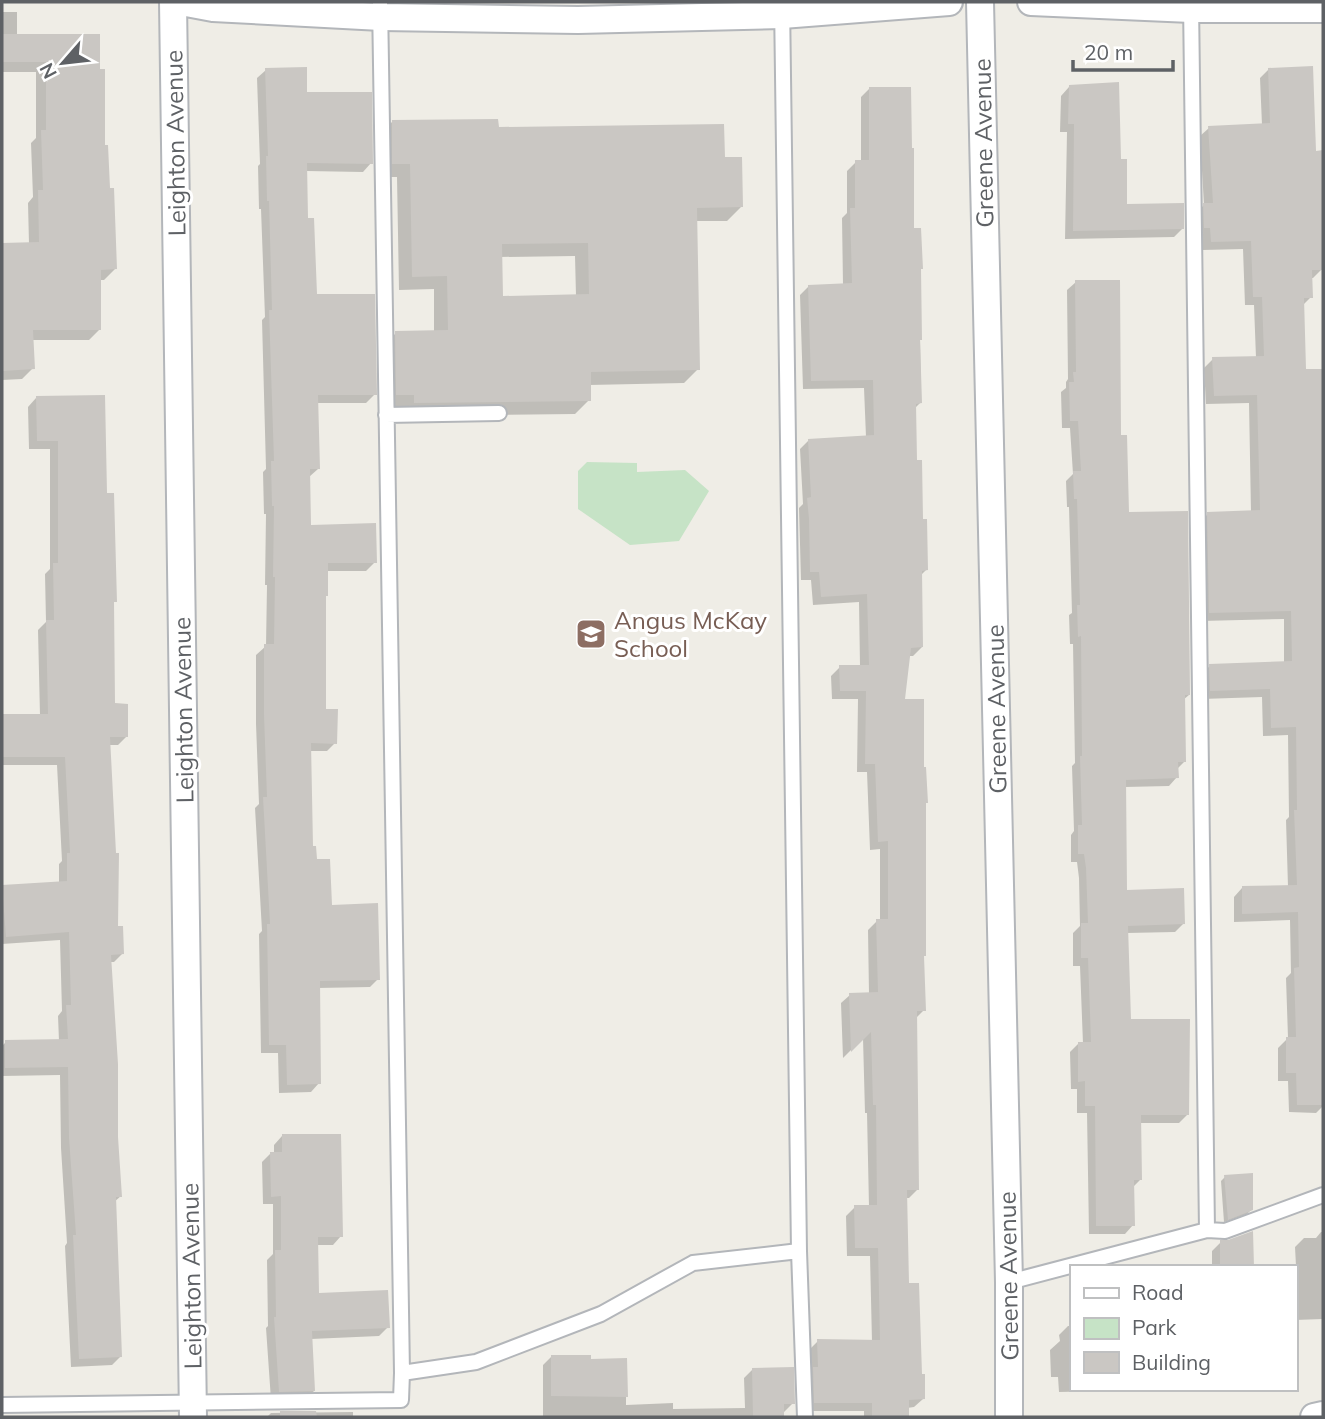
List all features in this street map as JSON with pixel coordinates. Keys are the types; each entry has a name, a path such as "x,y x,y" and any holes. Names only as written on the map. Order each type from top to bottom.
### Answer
{"street":[{"name":"Leighton Avenue","path":"173,2 193,1411"},
{"path":"181,2 213,8 578,11 948,2"},
{"name":"Greene Avenue","path":"980,2 1009,1282 1009,1417"},
{"path":"1031,2 1323,9"},
{"path":"1314,1417 1323,1415"}],"lane":[{"path":"1191,5 1206,1230"},
{"path":"782,8 799,1251 805,1417"},
{"path":"2,1405 193,1411 401,1401 381,9"},
{"path":"386,415 499,412"},
{"path":"1073,1265 1206,1230 1225,1231 1323,1195"},
{"path":"402,1373 476,1362 601,1314 693,1263 799,1251"},
{"path":"1009,1282 1070,1266"}],"green space":[{"path":"587,462 637,463 637,472 685,470 709,491 679,541 630,545 578,509 578,471"}],"building":[{"path":"2,34 100,34 100,69 105,69 105,145 108,145 110,188 114,188 117,269 101,270 101,330 33,330 35,369 2,371 2,243 39,242 38,190 43,190 41,130 46,130 46,62 2,62"},
{"path":"1313,66 1316,151 1323,150 1323,270 1312,270 1313,298 1304,298 1306,369 1322,369 1323,389 1323,1105 1297,1105 1296,1073 1286,1073 1286,1037 1296,1037 1294,968 1299,967 1298,912 1242,914 1242,886 1297,885 1294,810 1297,810 1296,727 1271,728 1270,689 1210,691 1209,664 1292,661 1291,611 1209,613 1207,512 1260,510 1257,395 1214,396 1212,357 1264,356 1262,297 1253,297 1251,241 1211,242 1210,228 1204,228 1203,203 1213,203 1208,126 1270,123 1268,68"},
{"path":"307,67 307,92 372,92 373,164 307,163 308,218 314,218 317,294 375,294 377,395 318,395 320,469 310,469 311,525 376,523 377,563 328,563 326,709 338,709 337,744 311,743 313,846 316,846 317,859 330,859 332,905 378,903 380,980 320,981 321,1084 287,1085 286,1045 269,1045 267,924 270,924 263,797 267,797 264,644 274,644 275,577 269,310 272,310 265,68"},
{"path":"1119,82 1121,159 1127,159 1127,204 1184,203 1184,229 1073,231 1074,124 1068,124 1069,85"},
{"path":"869,87 911,87 914,228 921,228 923,269 920,340 922,403 916,404 917,460 922,460 923,519 927,519 928,570 922,571 923,647 911,648 905,699 924,699 924,767 928,803 924,956 926,1011 917,1011 919,1190 907,1190 909,1283 919,1283 925,1399 909,1400 909,1417 872,1417 872,1403 814,1403 813,1367 818,1367 817,1339 880,1340 878,1248 855,1248 854,1205 877,1205 876,1105 873,1105 871,1032 851,1052 849,993 878,992 876,919 888,919 888,841 878,842 875,764 865,764 866,691 840,691 839,665 869,665 867,594 821,597 819,572 810,572 807,498 811,497 808,439 874,435 873,380 811,381 808,285 852,283 850,208 855,208 855,160 869,160"},
{"path":"498,119 499,127 724,124 725,157 742,157 743,207 697,208 700,370 591,372 591,401 414,403 414,395 396,395 395,331 448,330 447,276 412,277 410,164 392,164 392,120","holes":["588,243 589,294 503,296 502,244"]},
{"path":"1075,280 1120,280 1121,435 1127,435 1129,512 1188,511 1190,695 1185,695 1186,762 1178,762 1179,778 1126,780 1127,890 1184,888 1185,924 1128,926 1131,1019 1190,1019 1189,1115 1141,1115 1142,1180 1134,1180 1135,1226 1096,1226 1095,1106 1085,1106 1085,1081 1078,1082 1078,1042 1091,1042 1088,958 1081,958 1081,923 1088,923 1086,868 1084,854 1078,854 1078,825 1082,825 1081,636 1078,637 1077,605 1080,605 1077,499 1074,499 1073,471 1081,471 1078,421 1070,421 1069,382 1074,382 1073,372 1076,372"},
{"path":"105,395 107,493 114,493 117,602 114,602 115,703 128,704 128,737 110,737 116,853 119,853 118,926 123,926 124,954 111,955 122,1197 116,1197 122,1357 79,1359 68,1067 5,1068 5,1040 68,1039 66,1005 71,1005 69,932 6,937 2,885 67,881 67,853 70,853 65,757 2,757 2,714 48,714 46,620 54,620 53,563 58,563 58,441 37,441 36,396"},
{"path":"282,1134 341,1134 343,1237 318,1237 319,1293 388,1290 390,1328 312,1331 315,1391 279,1392 274,1317 275,1250 281,1250 281,1196 271,1197 270,1152 282,1152"},
{"path":"1253,1173 1253,1210 1228,1220 1224,1175"},
{"path":"1253,1231 1254,1265 1220,1265 1220,1240 1228,1240"},
{"path":"551,1355 591,1355 591,1359 627,1358 628,1397 551,1396"},
{"path":"794,1367 795,1404 784,1404 784,1417 753,1417 752,1368"},
{"path":"280,1411 316,1411 317,1417 280,1417"}],"place":[{"name":"Angus McKay School","path":"591,634"}]}
